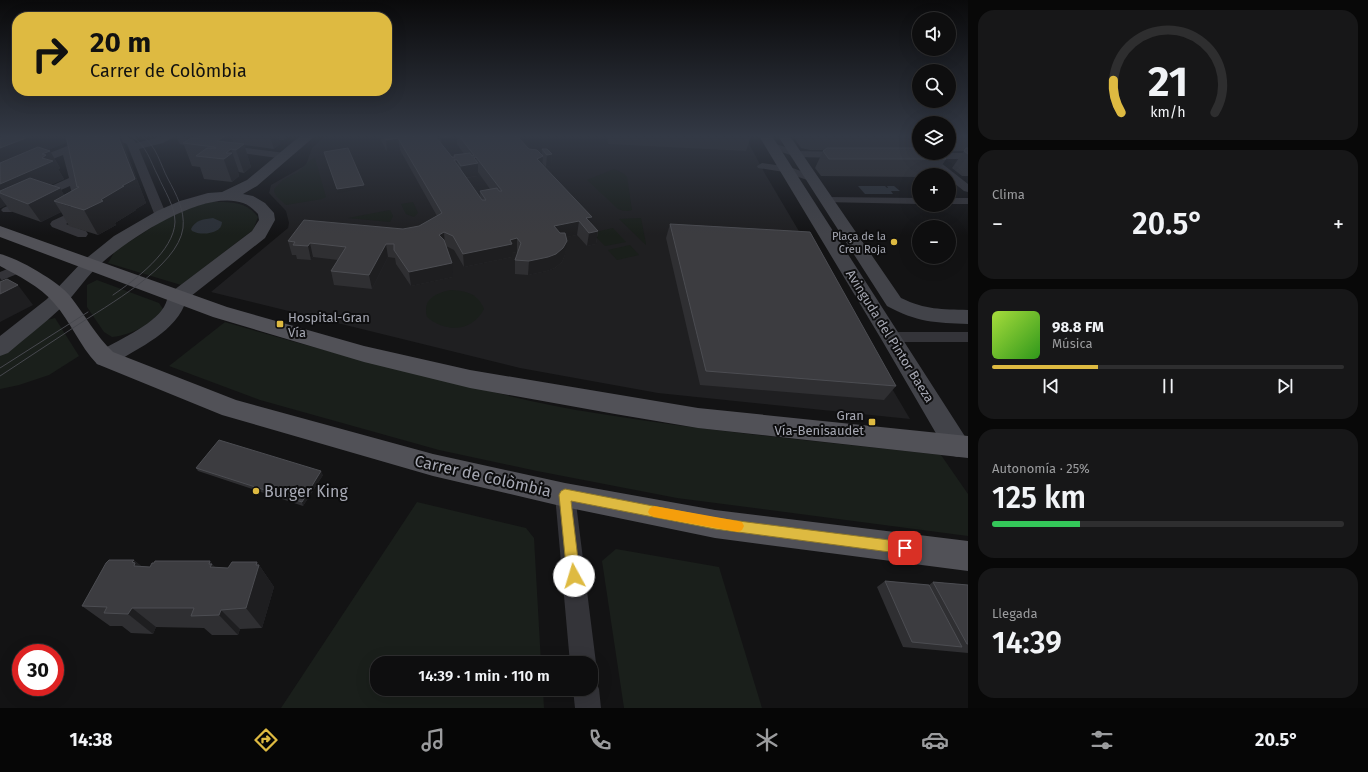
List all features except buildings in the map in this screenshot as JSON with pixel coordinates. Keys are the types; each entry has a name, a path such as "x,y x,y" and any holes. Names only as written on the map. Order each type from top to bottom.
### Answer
{"main road":[{"path":"0,231 220,312 364,354 470,379 698,418 964,452"},
{"path":"0,259 61,297 96,350 105,358"},
{"name":"Carrer de Colòmbia","path":"105,358 231,408 397,456 565,495 715,524 968,556"}],"street":[{"path":"0,177 20,169"},
{"path":"71,169 82,211 56,224 82,234"},
{"path":"142,169 161,216"},
{"path":"226,196 252,183 269,169"},
{"name":"Avinguda del Pintor Baeza","path":"798,169 892,337 964,452"},
{"name":"Avinguda del Pintor Baeza","path":"802,169 813,179 828,200 894,302 911,311 934,316"},
{"path":"943,169 968,189"},
{"path":"7,210 74,180"},
{"path":"0,348 61,297 89,265 116,244 179,206 194,201 226,196 246,198 266,213 267,220 263,228 252,240 177,297 174,308 165,318 147,332 105,358"},
{"path":"828,200 912,201"},
{"path":"956,201 968,201"},
{"path":"56,252 84,253 116,244"},
{"path":"0,277 17,269"},
{"path":"968,317 934,316 906,322 893,328 892,337 968,337"},
{"path":"565,495 582,656"},
{"path":"587,696 588,708"}],"shaded area":[{"path":"299,169 762,169 910,419 658,393 520,368 211,292 288,228 289,223 286,211 269,193 271,185"},
{"path":"301,169 318,169 326,197 286,205 277,197 274,191 275,188 283,180"},
{"path":"614,169 623,173 627,177 632,210 625,211 618,209 587,180"},
{"path":"858,186 885,186 888,188 887,186 894,186 900,191 891,191 893,194 865,194"},
{"path":"211,202 243,205 258,217 253,230 181,285 108,263 115,251 174,213"},
{"path":"413,202 418,213 414,217 406,214 401,204"},
{"path":"390,210 393,216 390,222 348,218"},
{"path":"213,218 222,222 219,229 205,234 192,231 191,229 197,222"},
{"path":"641,218 646,244 646,245 619,219"},
{"path":"613,228 626,242 605,246 592,233"},
{"path":"630,245 639,255 617,260 608,250"},
{"path":"97,280 159,303 163,309 146,325 127,334 112,337 104,332 87,307 87,285"},
{"path":"451,290 467,292 479,300 482,304 484,309 479,317 466,326 450,328 442,326 427,317 426,311 428,301 435,295"},
{"path":"55,318 79,356 49,375 19,385 0,389 0,354 43,321"},
{"path":"225,322 386,366 518,398 576,410 638,420 725,431 941,455 968,494 968,536 677,498 537,471 439,450 260,400 169,366"},
{"path":"417,502 526,528 534,538 541,656 370,656 370,696 543,696 544,708 281,708"},
{"path":"616,549 719,567 762,708 624,708 602,561"}],"tram line":[{"path":"113,295 152,264 168,244 173,233 175,216 155,169"},
{"path":"0,376 139,284 155,271 168,257 178,243 183,228 183,215 174,190 163,169"},
{"path":"0,368 88,312"}],"slow traffic":[{"path":"654,512 715,524 738,526"}],"place":[{"name":"Plaça de la Creu Roja","path":"894,242"},
{"name":"Hospital-Gran Vía","path":"280,324"},
{"name":"Gran Vía-Benisaudet","path":"872,422"},
{"name":"Burger King","path":"256,491"}],"route":[{"path":"574,576 565,495 715,524 905,548"}]}
